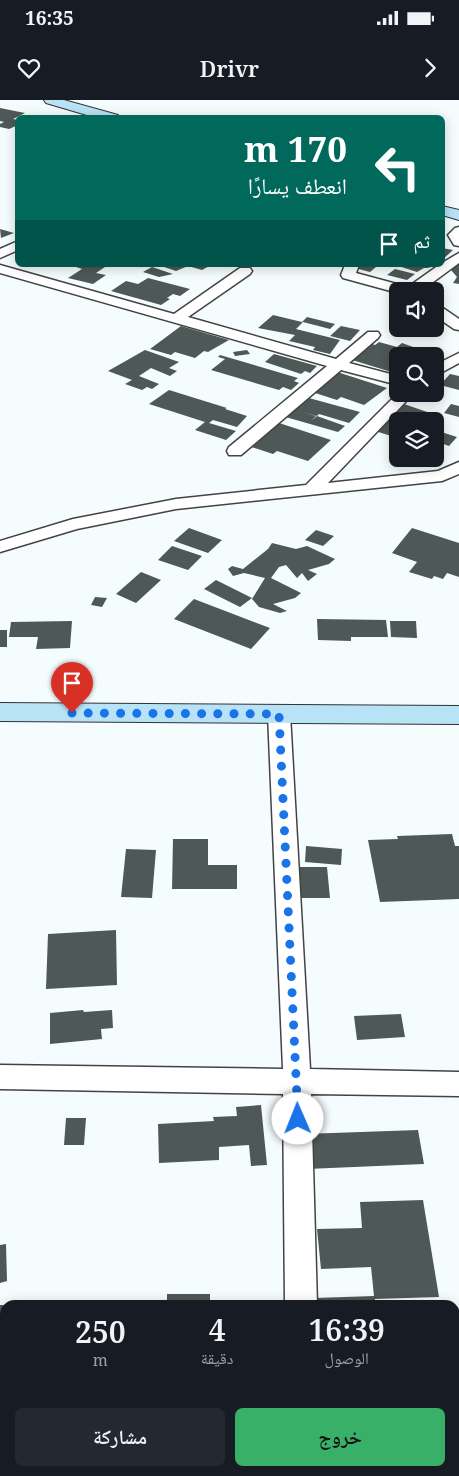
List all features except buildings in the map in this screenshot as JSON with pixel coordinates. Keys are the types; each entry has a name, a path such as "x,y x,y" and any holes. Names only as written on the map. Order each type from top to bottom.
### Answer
{"main road":[{"path":"50,100 102,115"},
{"path":"445,211 459,215"},
{"path":"0,712 459,715"}],"street":[{"path":"459,231 454,235 459,242"},
{"path":"0,254 15,246"},
{"path":"424,282 459,257"},
{"path":"351,267 348,275 389,286"},
{"path":"0,269 389,378"},
{"path":"176,319 245,271"},
{"path":"444,315 459,326"},
{"path":"235,451 373,335"},
{"path":"444,366 459,357"},
{"path":"313,488 397,402"},
{"path":"0,547 73,524 176,504 313,488 442,476 459,467"},
{"path":"279,714 297,1081 301,1300"},
{"path":"0,1077 459,1084"}],"route":[{"path":"72,713 279,714 298,1119"}]}
